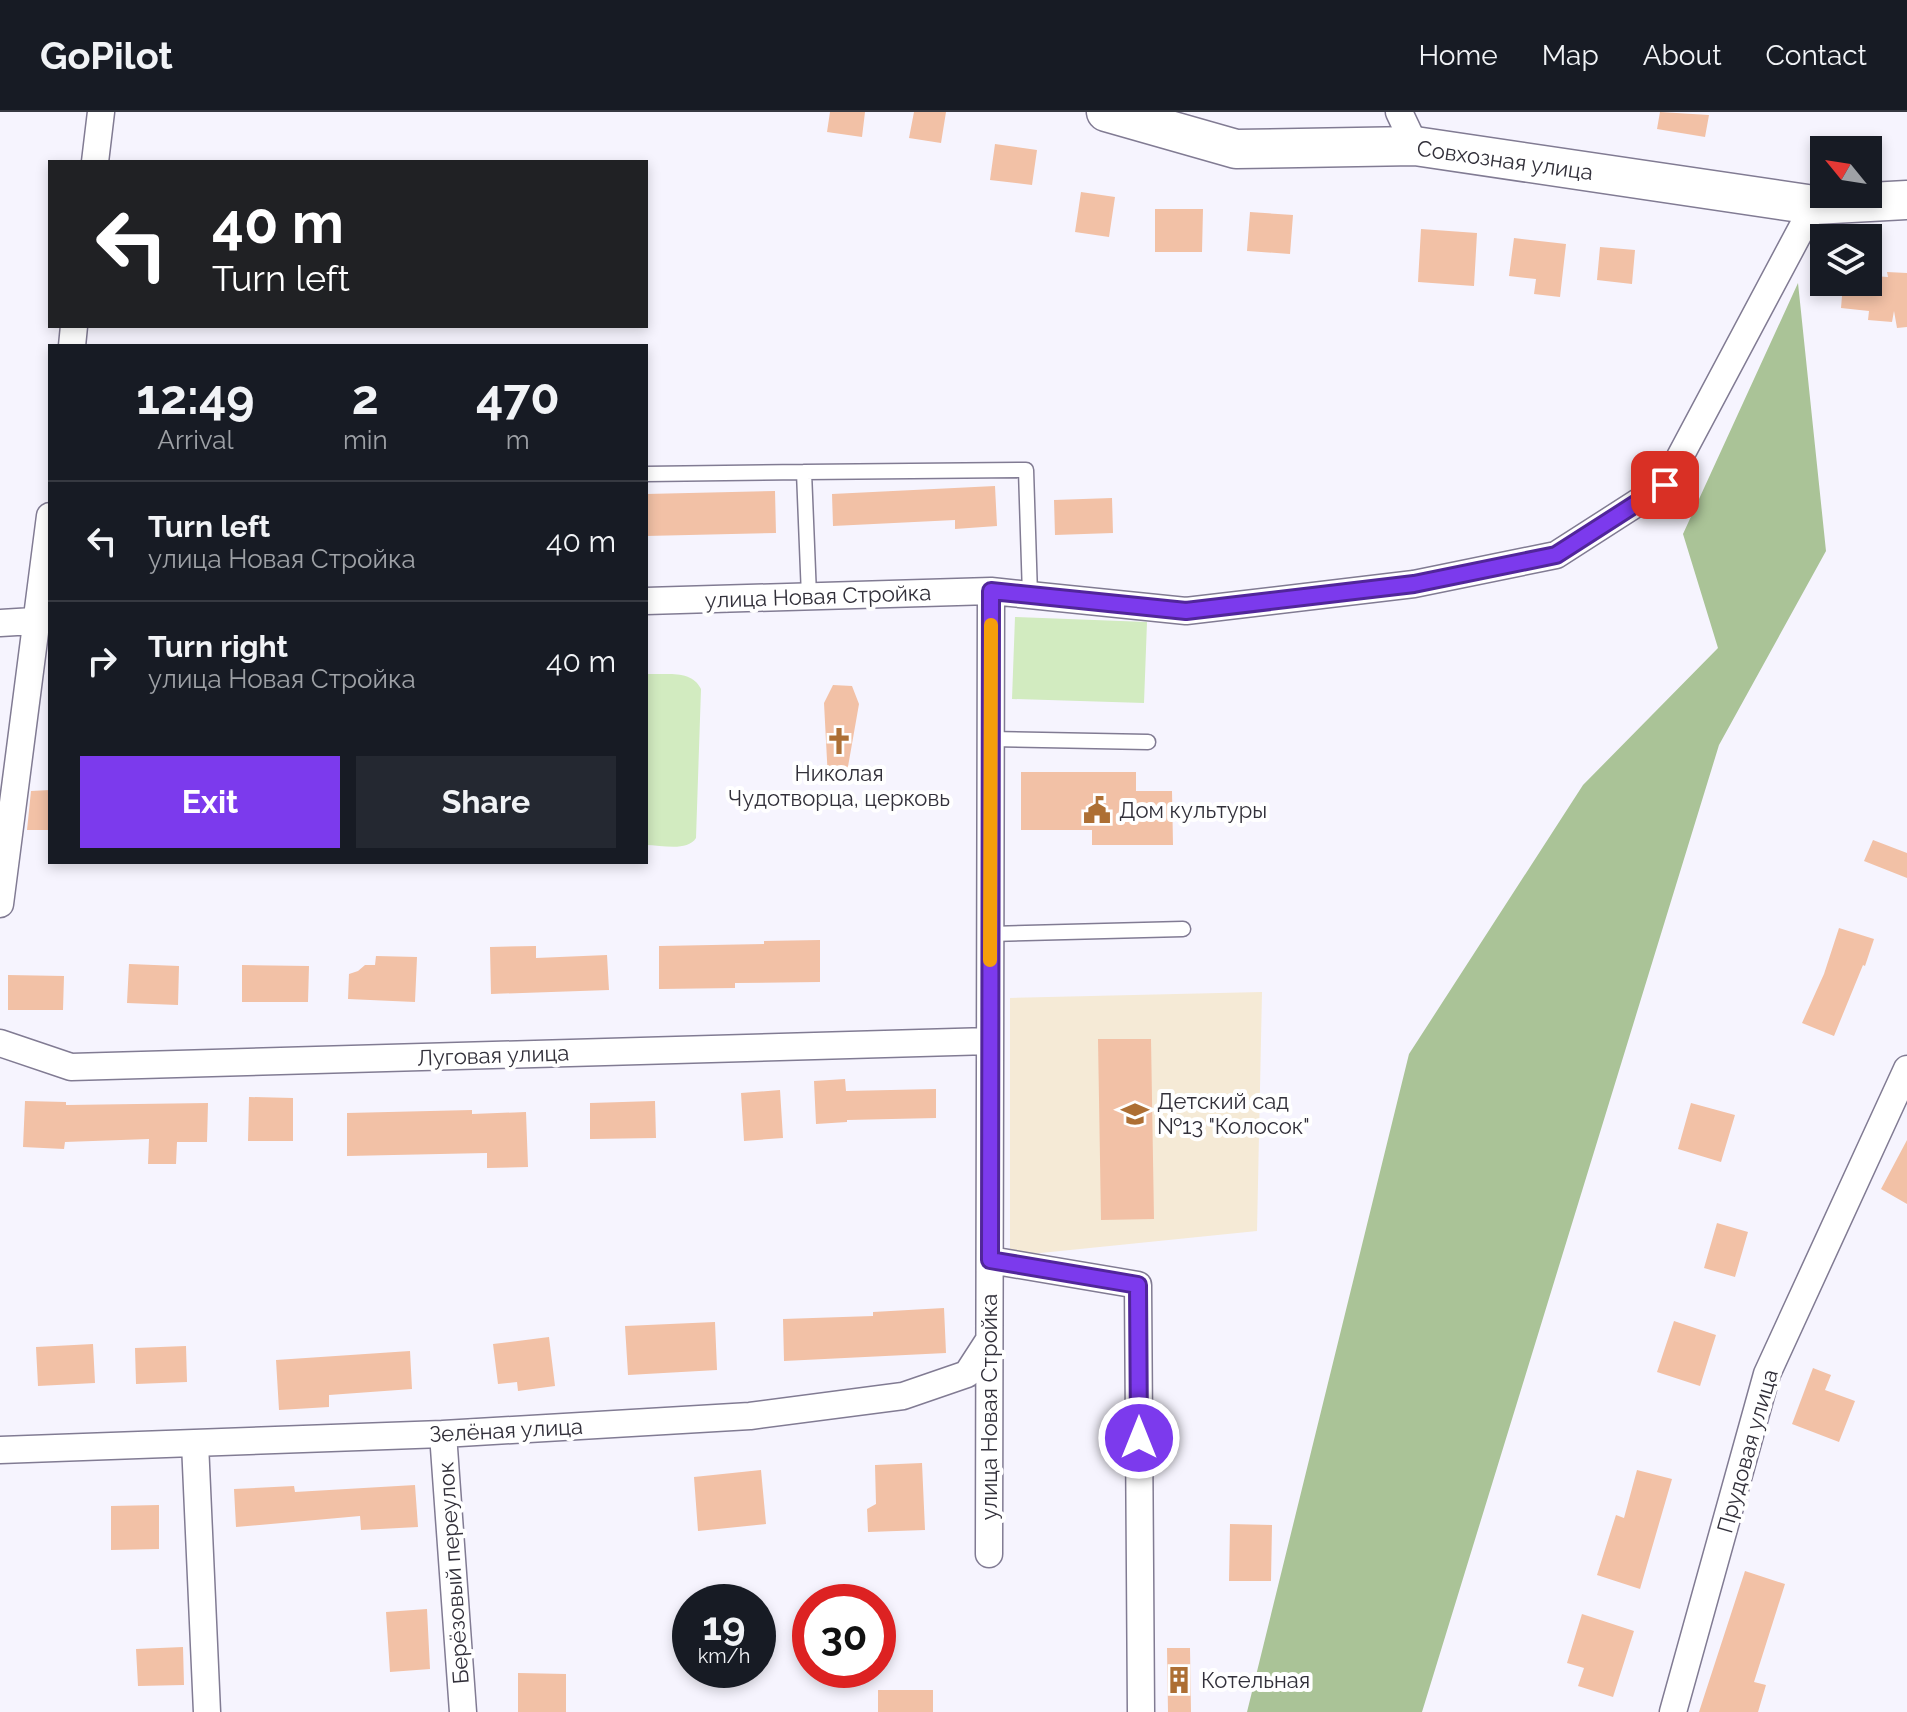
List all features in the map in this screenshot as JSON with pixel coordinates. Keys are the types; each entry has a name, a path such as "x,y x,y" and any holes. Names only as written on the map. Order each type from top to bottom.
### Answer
{"street":[{"path":"95,160 101,112"},
{"name":"Совхозная улица","path":"1106,112 1236,149 1415,146 1810,204"},
{"path":"1399,112 1415,146"},
{"name":"Совхозная улица","path":"1882,201 1907,200"},
{"name":"улица Новая Стройка","path":"648,601 991,591 1186,611 1414,584 1556,555 1665,485 1812,208"},
{"path":"0,904 43,621 48,546"},
{"name":"улица Новая Стройка","path":"989,1554 991,591"},
{"path":"0,623 43,621"},
{"name":"Луговая улица","path":"0,1043 71,1067 990,1041"},
{"name":"Прудовая улица","path":"1673,1712 1767,1374 1907,1069"},
{"name":"улица Новая Стройка","path":"990,1260 1138,1285 1141,1712"},
{"name":"Зелёная улица","path":"0,1450 443,1434 750,1416 903,1396 967,1374 989,1340"},
{"name":"Берёзовый переулок","path":"443,1434 463,1712"},
{"path":"195,1443 207,1712"}],"lane":[{"path":"648,474 1026,470 1030,595"},
{"path":"804,472 809,596"},
{"path":"990,739 1148,742"},
{"path":"990,934 1183,929"}],"shaded area":[{"name":"Детский сад №13 \"Колосок\"","path":"1262,992 1257,1231 1010,1256 1010,998"}],"green space":[{"path":"1798,283 1826,551 1719,745 1422,1712 1247,1712 1409,1054 1583,785 1718,648 1683,534"},
{"path":"1015,617 1147,622 1144,703 1012,699"},
{"path":"648,674 685,676 701,689 696,838 687,845 648,845"}],"building":[{"path":"830,112 865,112 862,137 827,132"},
{"path":"914,112 946,112 941,143 909,138"},
{"path":"1660,112 1709,115 1705,137 1657,129"},
{"path":"995,144 1037,150 1032,185 990,180"},
{"path":"1081,192 1115,197 1109,237 1075,232"},
{"path":"1155,209 1203,209 1202,252 1155,252"},
{"path":"1250,212 1293,215 1290,254 1247,251"},
{"path":"1421,229 1477,233 1474,286 1418,282"},
{"path":"1514,238 1566,244 1560,297 1534,294 1536,279 1509,276"},
{"path":"1600,247 1635,250 1632,284 1597,280"},
{"path":"1887,272 1907,273 1907,327 1897,328 1894,311 1892,322 1868,320 1869,311 1841,308 1842,296 1882,296 1882,277 1888,277"},
{"path":"995,486 997,526 955,529 955,520 833,526 832,494"},
{"path":"775,491 776,533 648,536 648,494"},
{"path":"1112,498 1113,533 1055,535 1054,500"},
{"name":"Николая Чудотворца, церковь","path":"833,685 852,686 859,704 846,778 828,779 824,703"},
{"name":"Дом культуры","path":"1021,772 1136,772 1136,791 1172,791 1173,845 1092,845 1092,830 1021,830"},
{"path":"48,790 48,830 27,830 31,791"},
{"path":"1873,840 1907,853 1907,878 1864,861"},
{"path":"1839,928 1874,939 1834,1036 1802,1023 1824,974"},
{"path":"820,940 820,982 735,983 735,988 659,989 659,946"},
{"path":"536,946 536,958 607,955 609,990 491,994 490,947"},
{"path":"376,956 417,957 415,1002 348,999 349,974 365,965 375,965"},
{"path":"129,964 179,966 178,1005 127,1003"},
{"path":"242,965 309,966 308,1002 242,1002"},
{"path":"8,975 64,976 63,1010 8,1010"},
{"name":"Детский сад №13 \"Колосок\"","path":"1098,1039 1151,1039 1154,1219 1101,1220"},
{"path":"845,1079 846,1091 936,1089 936,1118 847,1120 816,1124 814,1081"},
{"path":"780,1090 783,1138 744,1141 741,1093"},
{"path":"249,1097 293,1098 293,1141 248,1141"},
{"path":"25,1101 66,1102 66,1105 208,1103 207,1142 177,1142 176,1164 148,1164 149,1139 65,1142 64,1149 23,1147"},
{"path":"655,1101 656,1138 590,1139 590,1103"},
{"path":"1691,1103 1735,1115 1721,1162 1678,1149"},
{"path":"472,1110 472,1114 526,1112 528,1167 487,1168 487,1153 347,1156 347,1113"},
{"path":"1907,1140 1907,1204 1881,1189"},
{"path":"1717,1223 1748,1232 1735,1277 1704,1268"},
{"path":"944,1308 946,1353 784,1361 783,1319 873,1316 873,1312"},
{"path":"1674,1321 1716,1335 1700,1386 1657,1372"},
{"path":"715,1322 717,1370 628,1375 625,1326"},
{"path":"549,1337 555,1386 518,1391 517,1382 498,1384 493,1344"},
{"path":"93,1344 95,1383 38,1386 36,1347"},
{"path":"186,1346 187,1382 136,1384 135,1348"},
{"path":"410,1351 412,1389 329,1395 329,1407 279,1410 276,1360"},
{"path":"1813,1368 1831,1375 1825,1390 1855,1401 1839,1442 1792,1424"},
{"path":"922,1463 925,1530 868,1532 867,1509 876,1504 875,1465"},
{"path":"761,1470 766,1524 698,1531 694,1477"},
{"path":"1637,1470 1672,1479 1640,1589 1597,1575 1616,1515 1624,1518"},
{"path":"415,1485 418,1527 361,1530 360,1516 236,1527 234,1489 294,1486 295,1492"},
{"path":"159,1505 159,1549 111,1550 111,1506"},
{"path":"1230,1524 1272,1525 1271,1581 1229,1581"},
{"path":"1745,1571 1785,1584 1754,1682 1766,1685 1758,1712 1699,1712"},
{"path":"427,1609 430,1669 390,1672 386,1612"},
{"path":"1582,1614 1634,1631 1613,1697 1578,1686 1584,1668 1567,1663"},
{"path":"183,1647 184,1685 138,1686 136,1649"},
{"name":"Котельная","path":"1167,1648 1190,1648 1191,1712 1168,1712"},
{"path":"518,1673 566,1674 566,1712 518,1712"},
{"path":"878,1690 933,1690 933,1712 878,1712"}],"slow traffic":[{"path":"990,960 991,625"}],"place":[{"name":"Николая Чудотворца, церковь","path":"839,741"},
{"name":"Дом культуры","path":"1097,810"},
{"name":"Детский сад №13 \"Колосок\"","path":"1135,1114"},
{"name":"Котельная","path":"1179,1680"}],"route":[{"path":"1139,1438 1138,1285 990,1260 991,591 1186,611 1414,584 1556,555 1665,485"}]}
